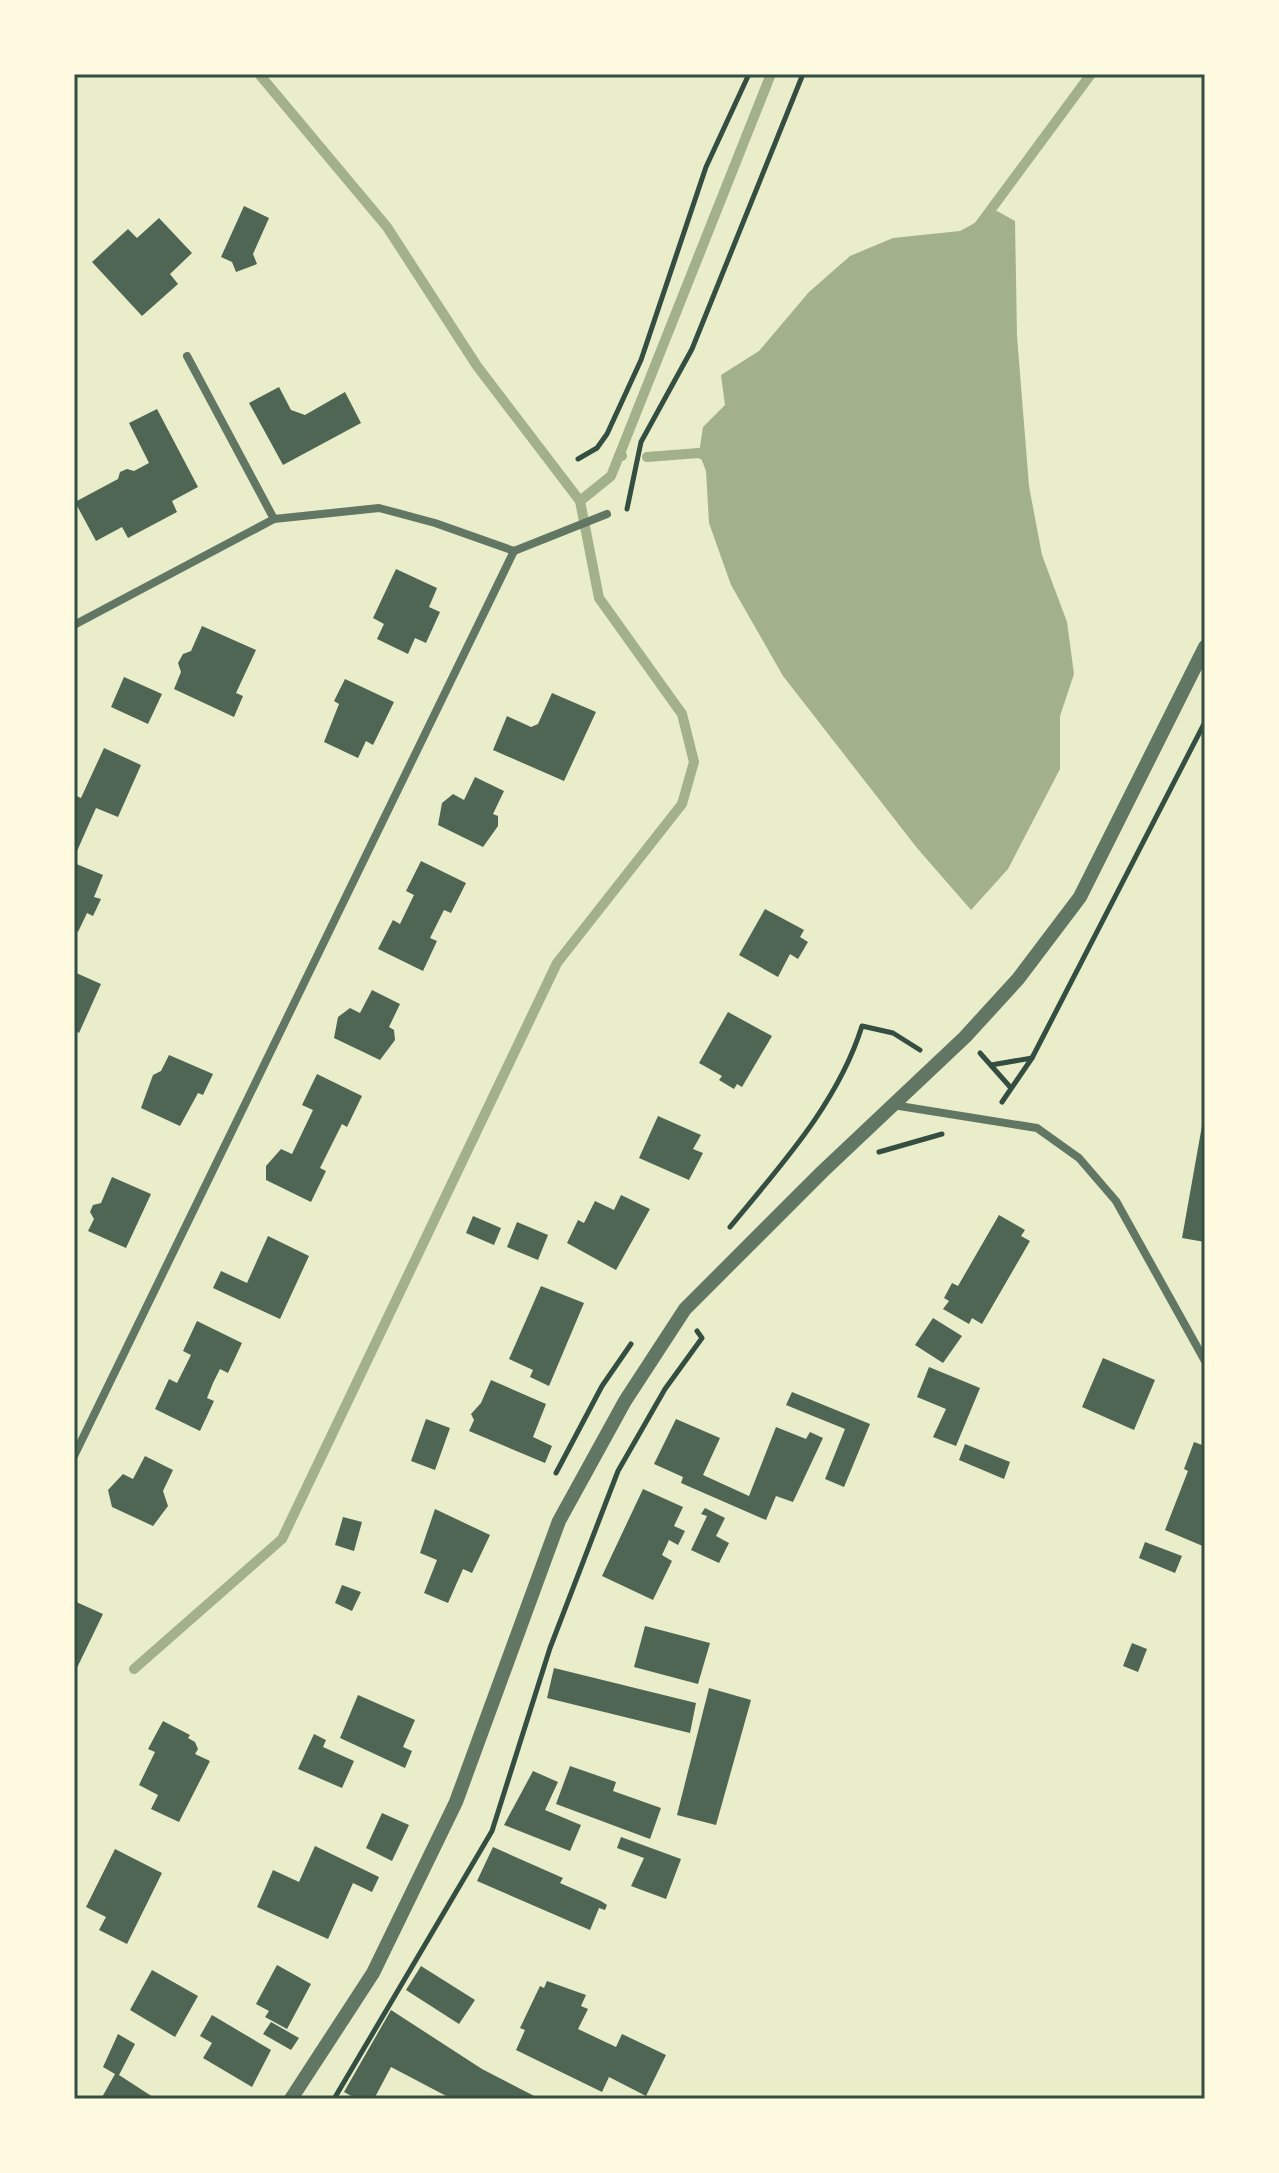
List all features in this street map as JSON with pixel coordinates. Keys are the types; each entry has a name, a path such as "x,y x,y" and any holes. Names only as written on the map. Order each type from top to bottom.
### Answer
{"street":[{"path":"187,356 274,519"},
{"path":"74,625 274,519 379,508 435,523 514,551 607,514"},
{"path":"74,1456 77,1442 514,551"},
{"path":"291,2099 373,1973 456,1802 559,1521 625,1401 685,1309 965,1037 1018,979 1080,897 1205,647"},
{"path":"892,1105 1037,1128 1079,1158 1116,1201 1205,1361"}],"path":[{"path":"578,459 597,448 607,434 641,360 706,167 749,74"},
{"path":"626,515 641,442 692,349 803,74"},
{"path":"990,1119 1032,1058 1205,722"},
{"path":"990,1065 1032,1058"},
{"path":"873,1155 902,1144 956,1134"},
{"path":"334,2099 492,1831 577,1574 618,1471 665,1389 702,1338 693,1325"}],"shaded area":[{"path":"997,211 1015,221 1017,336 1029,486 1042,555 1067,622 1074,674 1060,716 1060,769 1008,869 971,910 917,848 783,676 731,585 709,523 706,471 699,453 703,427 725,405 721,375 759,351 809,292 850,256 893,238 960,231"}],"building":[{"path":"244,206 269,218 253,254 257,264 236,272 232,262 221,257"},
{"path":"159,218 192,253 170,274 178,284 142,316 92,262 128,229 137,238"},
{"path":"279,387 291,410 305,415 345,392 361,423 283,465 249,403"},
{"path":"157,409 198,487 172,501 177,512 128,538 122,527 96,541 75,502 118,479 120,472 127,469 134,471 149,463 129,423"},
{"path":"396,569 437,588 429,607 440,612 426,643 415,638 408,654 377,639 384,624 373,618"},
{"path":"202,626 256,650 236,693 243,696 234,717 174,689 181,672 178,663 183,654 191,651"},
{"path":"124,677 162,694 148,724 111,707"},
{"path":"345,679 394,702 373,745 366,741 358,758 324,742 339,704 334,701"},
{"path":"552,693 596,712 564,781 493,750 507,716 531,727 538,724"},
{"path":"104,748 141,765 118,817 96,808 74,858 74,795 81,798"},
{"path":"475,777 504,791 493,814 498,816 498,826 483,847 438,825 442,803 453,794 464,800"},
{"path":"421,861 466,883 451,913 444,910 430,938 437,941 423,971 378,949 393,920 400,924 414,895 406,891"},
{"path":"74,863 103,875 94,897 101,899 93,916 87,913 78,932 74,930"},
{"path":"765,909 804,930 800,937 808,942 798,959 790,954 778,977 739,955"},
{"path":"74,972 101,984 79,1033 74,1030"},
{"path":"372,990 400,1004 389,1027 394,1030 395,1040 380,1060 334,1038 338,1017 350,1008 360,1013"},
{"path":"728,1012 772,1036 742,1087 737,1084 734,1089 719,1080 722,1076 699,1063"},
{"path":"169,1055 213,1074 203,1095 198,1093 180,1126 141,1108 153,1075 161,1071"},
{"path":"317,1074 362,1096 347,1127 342,1124 320,1168 326,1171 311,1202 266,1180 266,1166 281,1149 292,1154 313,1110 302,1105"},
{"path":"658,1116 701,1135 693,1149 703,1153 689,1180 639,1158"},
{"path":"1205,1120 1205,1242 1182,1238"},
{"path":"112,1177 151,1194 126,1248 88,1231 94,1219 90,1212 93,1205 101,1203"},
{"path":"621,1195 650,1209 616,1270 567,1243 578,1220 584,1223 595,1201 614,1210"},
{"path":"999,1215 1025,1230 1021,1236 1030,1241 982,1324 972,1318 969,1324 943,1309 949,1301 944,1298 952,1283 958,1286"},
{"path":"473,1216 501,1228 494,1245 466,1233"},
{"path":"517,1222 548,1235 538,1260 507,1247"},
{"path":"268,1236 309,1256 280,1319 213,1288 221,1271 247,1283"},
{"path":"541,1286 584,1303 549,1386 530,1377 533,1370 509,1359"},
{"path":"933,1318 962,1336 943,1363 915,1345"},
{"path":"197,1321 242,1343 228,1373 220,1369 213,1383 207,1398 214,1401 200,1431 155,1409 169,1379 177,1383 191,1355 183,1351"},
{"path":"1103,1358 1155,1380 1134,1430 1082,1407"},
{"path":"929,1367 980,1388 956,1446 933,1437 946,1409 917,1397"},
{"path":"491,1380 546,1404 533,1437 552,1446 545,1463 469,1431 474,1420 471,1414 481,1403"},
{"path":"792,1392 870,1424 844,1487 825,1479 845,1429 786,1405"},
{"path":"426,1419 450,1428 435,1470 411,1461"},
{"path":"676,1419 720,1438 703,1475 749,1496 776,1427 806,1439 810,1432 823,1438 793,1502 776,1496 766,1520 681,1483 683,1477 654,1464"},
{"path":"1194,1442 1205,1446 1205,1547 1165,1530 1188,1471 1184,1469"},
{"path":"965,1444 1010,1462 1004,1479 959,1460"},
{"path":"145,1456 173,1470 163,1491 168,1506 153,1526 112,1507 108,1490 123,1474 133,1479"},
{"path":"643,1489 683,1507 674,1526 685,1531 678,1545 669,1540 662,1555 672,1561 653,1600 602,1576"},
{"path":"705,1508 725,1518 716,1536 729,1543 719,1563 691,1550 707,1516 701,1514"},
{"path":"435,1509 490,1535 472,1573 463,1569 448,1603 424,1593 437,1560 420,1553"},
{"path":"343,1517 362,1522 354,1551 335,1545"},
{"path":"1145,1542 1182,1556 1175,1573 1139,1558"},
{"path":"342,1585 361,1592 352,1611 335,1603"},
{"path":"74,1601 103,1614 74,1674"},
{"path":"645,1626 710,1643 698,1684 634,1667"},
{"path":"1132,1643 1147,1649 1138,1672 1123,1666"},
{"path":"554,1668 696,1703 690,1733 547,1698"},
{"path":"709,1688 751,1700 716,1825 677,1815"},
{"path":"358,1695 415,1720 403,1747 412,1751 405,1768 340,1738"},
{"path":"163,1721 190,1735 188,1738 195,1742 198,1749 195,1754 210,1761 179,1822 151,1809 158,1795 139,1785 155,1752 148,1749"},
{"path":"314,1734 326,1740 323,1747 354,1761 342,1788 298,1769"},
{"path":"570,1766 616,1782 613,1791 661,1808 650,1839 556,1804"},
{"path":"533,1771 558,1782 545,1810 581,1825 570,1851 504,1825"},
{"path":"382,1813 409,1825 392,1861 366,1848"},
{"path":"621,1837 681,1859 666,1899 631,1886 644,1858 617,1848"},
{"path":"315,1846 379,1877 372,1892 353,1883 328,1939 257,1907 273,1870 299,1882"},
{"path":"493,1847 563,1878 560,1883 601,1901 607,1905 605,1910 599,1908 590,1930 477,1881"},
{"path":"115,1849 162,1873 127,1944 99,1930 106,1917 86,1907"},
{"path":"277,1965 311,1984 287,2029 265,2017 269,2011 256,2004"},
{"path":"421,1966 475,2000 459,2024 406,1990"},
{"path":"152,1970 198,1996 175,2037 130,2010"},
{"path":"547,1981 586,1995 581,2006 588,2009 578,2029 616,2047 622,2034 666,2055 646,2096 609,2077 602,2092 516,2050 525,2030 520,2028 540,1986 544,1988"},
{"path":"391,2010 482,2069 540,2099 452,2099 391,2067 374,2099 357,2099 344,2092"},
{"path":"212,2015 271,2050 252,2087 203,2058 212,2043 200,2036"},
{"path":"271,2022 299,2038 291,2050 263,2034"},
{"path":"118,2034 135,2044 119,2075 156,2099 101,2099 115,2074 103,2067"}],"waterway":[{"path":"259,74 387,227 477,366 580,501"},
{"path":"619,456 771,74"},
{"path":"978,227 1091,74"},
{"path":"647,457 699,453 712,458"},
{"path":"134,1669 282,1539 557,963 682,804 694,762 682,714 599,598 580,501 611,476 619,456 622,456"}]}
